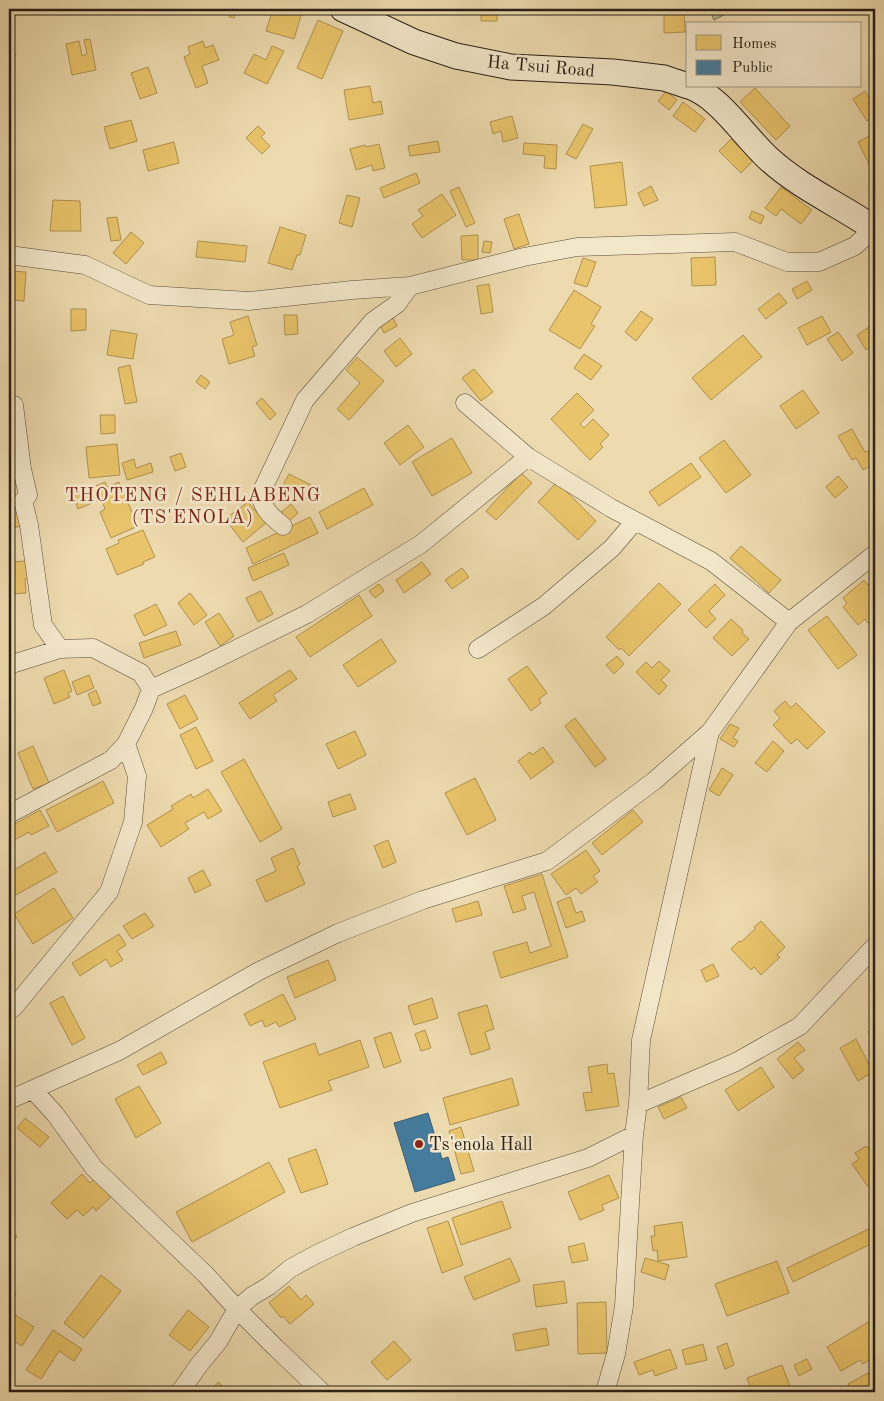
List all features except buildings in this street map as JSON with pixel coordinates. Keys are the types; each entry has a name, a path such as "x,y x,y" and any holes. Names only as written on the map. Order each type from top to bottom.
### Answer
{"street":[{"name":"Ha Tsui Road","path":"343,9 414,42 456,56 511,67 614,72 664,78 686,85"},
{"name":"Ha Tsui Road","path":"692,88 711,98 770,160 792,178 812,192 875,228"},
{"path":"9,255 85,265 149,295 249,301 410,286 524,257 577,247 735,242 787,262 819,262 855,246 875,228"},
{"path":"283,526 263,506 260,495 305,400 373,321 397,304 410,286"},
{"path":"465,403 528,457 611,508 711,561 789,622"},
{"path":"14,405 22,469 28,495 16,498 29,525 43,625 60,649"},
{"path":"9,814 111,760 126,744 144,708 151,688 202,666 307,614 429,538 528,457"},
{"path":"478,650 544,606 612,548 635,521"},
{"path":"9,1100 119,1051 259,970 338,933 423,900 547,861 654,781 710,732 789,622 875,554"},
{"path":"9,665 60,649 94,648 141,672 151,688"},
{"path":"606,1392 616,1354 624,1306 641,1040 710,732"},
{"path":"9,1011 109,892 133,822 138,776 126,744"},
{"path":"638,1104 736,1062 800,1026 875,946"},
{"path":"33,1090 55,1114 94,1168 205,1274 237,1309 322,1392"},
{"path":"180,1392 218,1342 237,1309 291,1268 353,1237 412,1213 588,1158 634,1135"}],"green space":[{"path":"710,9 735,9 714,20"}],"place":[{"name":"Ts'enola Hall","path":"419,1144"}],"district":[{"name":"THOTENG / SEHLABENG (TS'ENOLA)","path":"193,505"}]}
